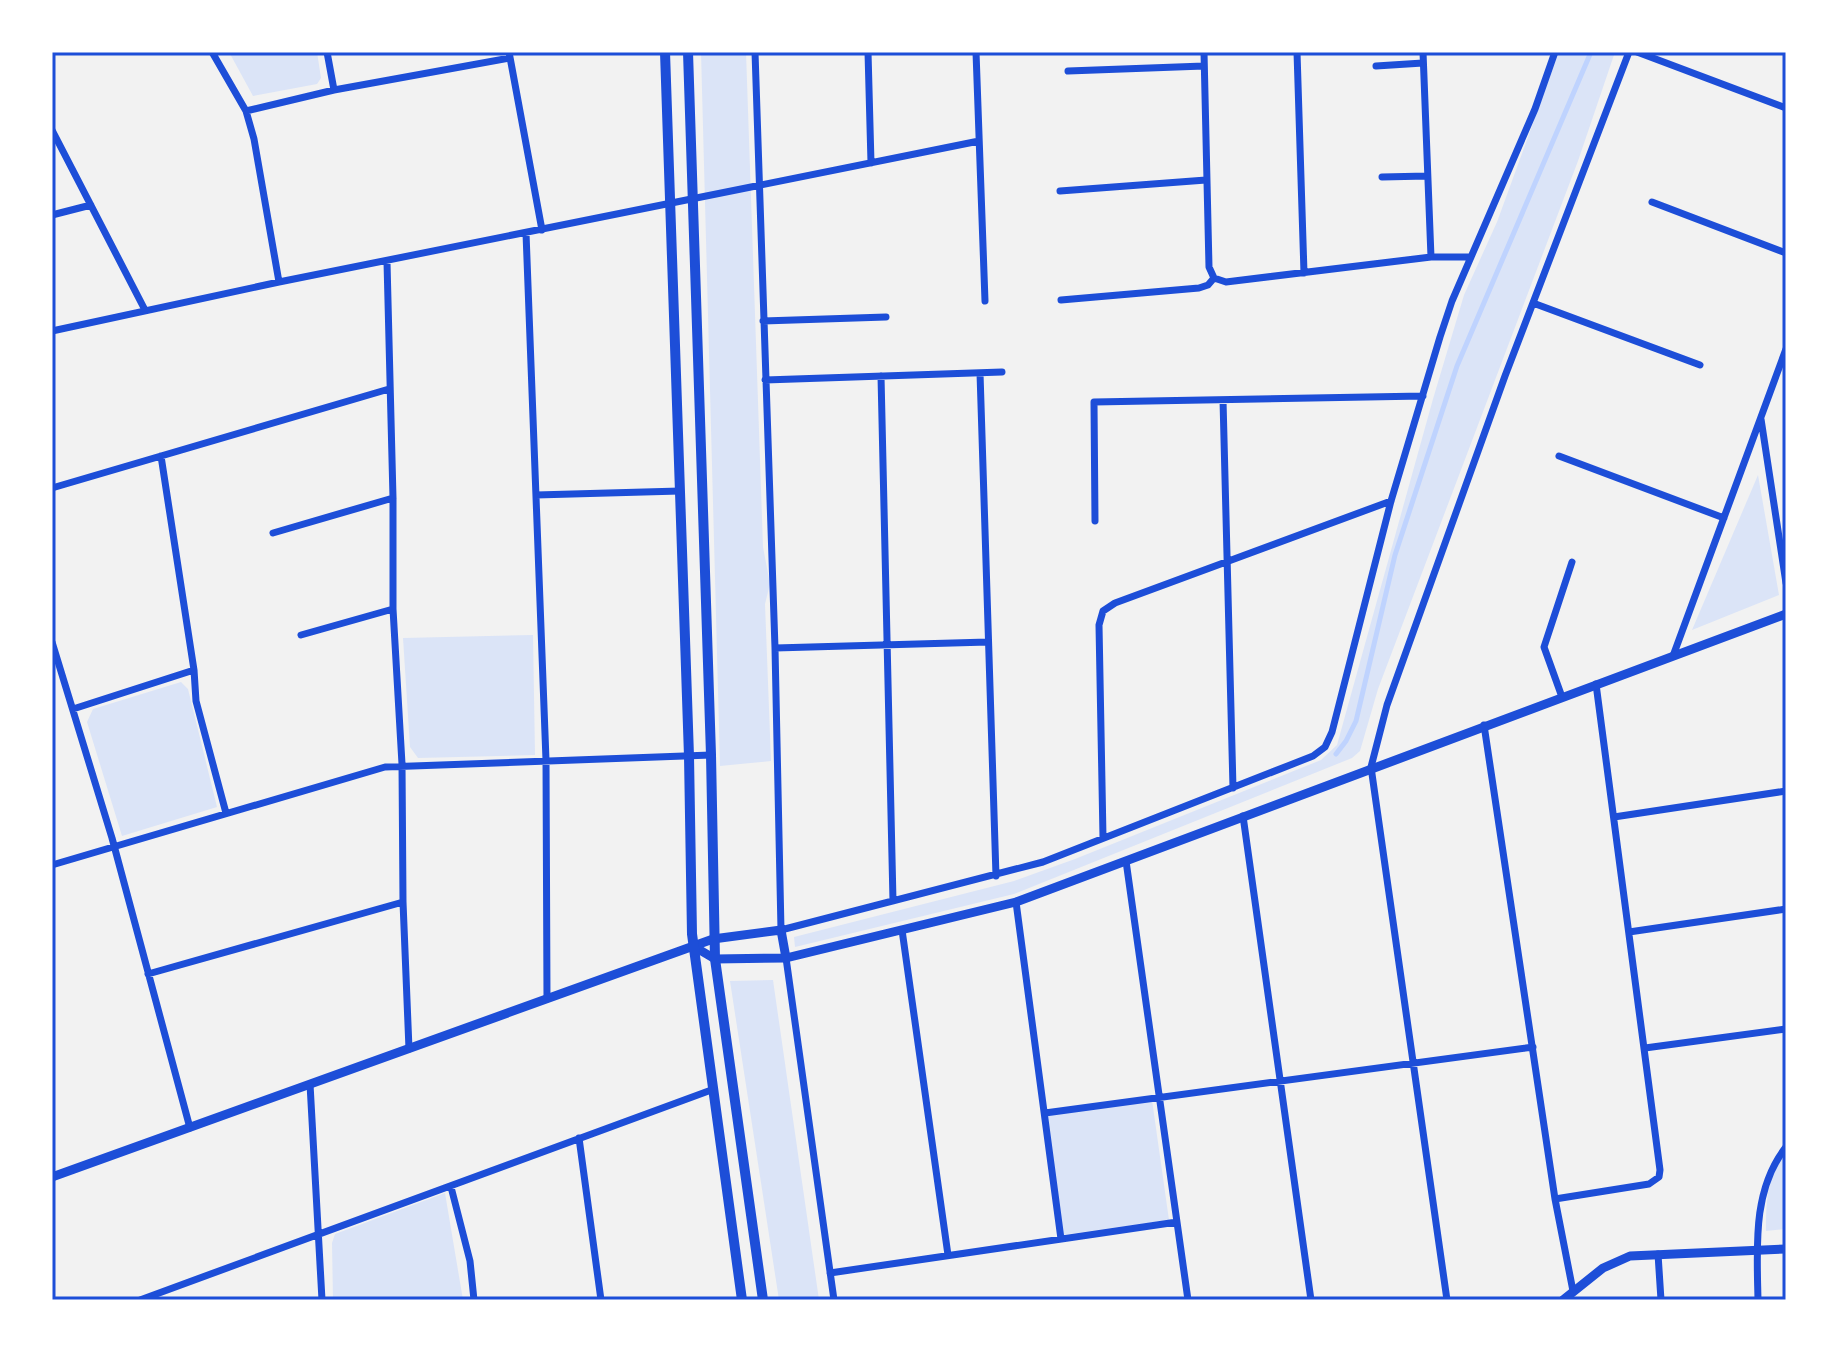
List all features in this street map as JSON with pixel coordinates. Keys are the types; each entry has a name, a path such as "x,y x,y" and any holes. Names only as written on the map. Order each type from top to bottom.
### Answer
{"main road":[{"path":"665,52 693,946 742,1300"},
{"path":"688,52 711,755 713,939 763,1300"}],"street":[{"path":"212,52 246,111 254,139 279,282"},
{"path":"327,52 334,90"},
{"path":"755,52 781,930 834,1300"},
{"path":"868,52 871,163"},
{"path":"976,52 985,301"},
{"path":"1204,52 1209,267 1214,278 1226,282 1431,257 1471,257"},
{"path":"1297,52 1304,273"},
{"path":"1423,52 1431,257"},
{"path":"52,1177 713,939 781,930 1043,862 1313,756 1325,747 1332,732 1391,501 1448,313 1535,109 1555,52"},
{"path":"1447,1300 1371,767 1387,705 1533,303 1629,52"},
{"path":"1637,52 1786,108"},
{"path":"246,111 509,55 542,230"},
{"path":"1376,66 1423,63"},
{"path":"1068,71 1204,66"},
{"path":"52,130 145,310"},
{"path":"52,331 279,282 979,141"},
{"path":"1382,177 1427,176"},
{"path":"1060,191 1206,180"},
{"path":"1652,202 1786,253"},
{"path":"52,215 91,205"},
{"path":"526,233 546,760 547,999"},
{"path":"387,262 393,609 402,764 409,1049"},
{"path":"1061,300 1199,288 1208,285 1214,278"},
{"path":"1533,303 1700,365"},
{"path":"763,321 886,317"},
{"path":"1673,656 1786,349"},
{"path":"765,380 1002,372"},
{"path":"980,373 996,876"},
{"path":"881,376 893,901"},
{"path":"52,488 389,389"},
{"path":"1095,521 1094,402 1423,396"},
{"path":"1223,400 1233,788"},
{"path":"1761,417 1786,583"},
{"path":"161,456 194,670 196,701 226,813"},
{"path":"1559,456 1724,518"},
{"path":"536,495 680,491"},
{"path":"273,533 393,498"},
{"path":"1103,837 1100,616 1110,604 1391,501"},
{"path":"1562,697 1544,647 1572,562"},
{"path":"301,635 393,609"},
{"path":"693,946 715,959 786,958 1016,902 1786,614"},
{"path":"52,642 114,847 190,1128"},
{"path":"775,648 988,642"},
{"path":"73,709 194,670"},
{"path":"1555,1199 1643,1186 1659,1177 1645,1048 1596,684"},
{"path":"1484,725 1555,1199 1573,1291"},
{"path":"52,865 366,771 402,764 711,755"},
{"path":"1614,817 1786,791"},
{"path":"1243,816 1311,1300"},
{"path":"1126,861 1188,1300"},
{"path":"148,974 403,902"},
{"path":"1016,902 1061,1239"},
{"path":"1629,932 1786,909"},
{"path":"902,930 948,1255"},
{"path":"1645,1048 1786,1029"},
{"path":"1045,1113 1533,1047"},
{"path":"310,1084 322,1300"},
{"path":"140,1300 714,1089"},
{"path":"579,1138 601,1300"},
{"path":"1758,1300 1757,1250 1762,1196 1776,1160 1786,1147"},
{"path":"451,1187 470,1261 474,1300"},
{"path":"830,1273 1177,1222"},
{"path":"1563,1300 1603,1268 1621,1259 1658,1254 1786,1249"},
{"path":"1658,1254 1661,1300"}],"shaded area":[{"path":"229,52 317,52 321,78 317,84 253,96"},
{"path":"701,52 746,52 763,547 770,584 765,604 771,761 720,766"},
{"path":"1559,52 1615,52 1578,161 1378,689 1360,751 1352,758 1014,894 795,947 794,937 1014,881 1075,859 1321,760 1337,745 1464,295 1497,222"},
{"path":"1758,475 1779,595 1692,630"},
{"path":"533,635 535,755 418,758 410,747 403,638"},
{"path":"181,682 188,689 217,807 122,836 87,722 93,709"},
{"path":"773,980 819,1300 779,1300 730,981"},
{"path":"1152,1100 1169,1220 1062,1235 1045,1115"},
{"path":"1786,1149 1786,1229 1766,1231 1771,1178"},
{"path":"445,1193 463,1300 333,1300 332,1243 335,1234"}],"waterway":[{"path":"1336,754 1356,721 1395,555 1457,366 1591,52"}]}
